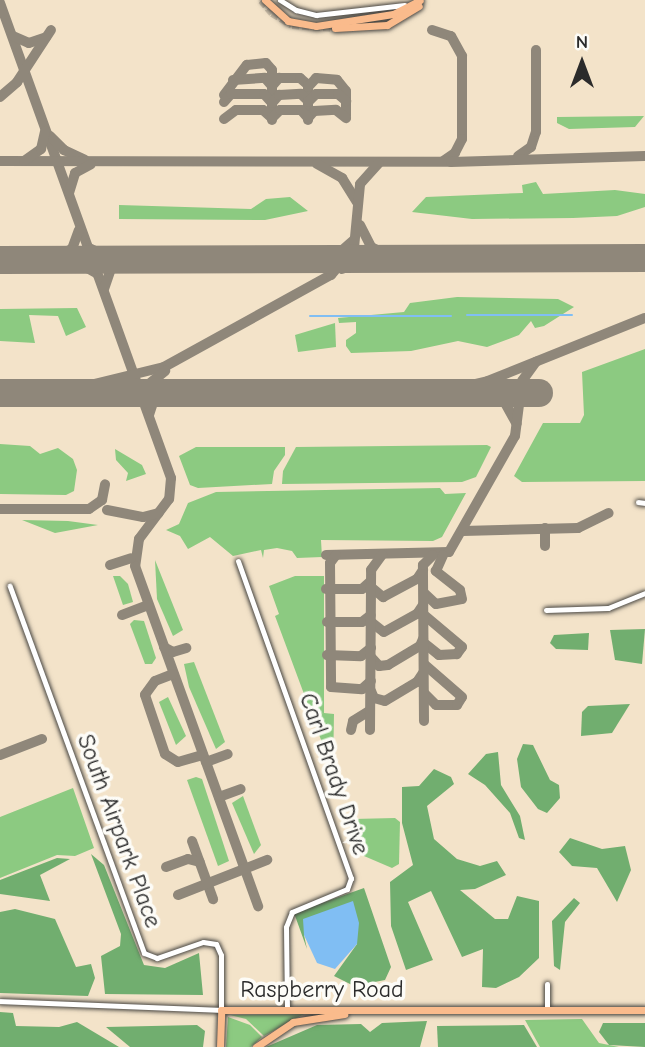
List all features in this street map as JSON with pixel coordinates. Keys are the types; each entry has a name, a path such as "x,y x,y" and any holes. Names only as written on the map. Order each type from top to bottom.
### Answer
{"main road":[{"path":"265,0 279,15 299,25 369,19 399,12 420,0"},
{"path":"335,28 391,24 420,0"},
{"path":"256,1047 275,1031 304,1019 385,1009"},
{"path":"220,1010 220,1047"},
{"name":"Raspberry Road","path":"220,1010 645,1010"}],"street":[{"path":"280,0 296,10 316,15 387,10 420,0"},
{"name":"Carl Brady Drive","path":"238,561 351,878 347,889 292,912 286,927 287,1009"},
{"name":"South Airpark Place","path":"10,586 145,953 157,958 203,942 216,944 220,955 220,1010"},
{"path":"545,610 608,608 645,593"},
{"path":"547,984 547,1010"},
{"name":"Raspberry Road","path":"0,1001 220,1010"}],"green space":[{"path":"644,116 635,127 569,129 557,123 557,117"},
{"path":"536,182 543,194 615,190 645,194 645,207 617,216 573,218 472,219 412,212 426,197 523,193 522,185"},
{"path":"290,197 308,211 265,220 119,219 119,205 251,209 266,199"},
{"path":"457,297 558,299 574,307 544,326 535,328 531,321 519,335 487,347 458,341 411,351 351,353 346,346 346,340 356,333 356,322 339,323 338,318 404,312 410,303"},
{"path":"77,308 86,327 66,336 58,316 29,315 35,343 0,341 0,309"},
{"path":"335,323 336,347 298,352 295,335"},
{"path":"645,349 645,481 522,482 514,476 543,423 580,423 584,415 582,372"},
{"path":"0,444 30,446 40,454 58,448 73,459 77,470 74,491 66,495 0,494"},
{"path":"196,447 285,447 285,455 274,471 272,484 198,488 190,485 179,456"},
{"path":"296,447 491,447 476,477 462,482 282,484 283,471"},
{"path":"115,449 142,465 146,474 126,481 128,473 116,460"},
{"path":"440,488 445,494 466,493 442,537 433,541 321,540 322,557 297,558 292,551 277,548 264,550 263,558 261,550 233,556 210,537 188,549 180,536 166,530 179,524 188,503 216,492"},
{"path":"22,520 68,521 98,525 55,533"},
{"path":"155,560 183,630 173,636 157,599"},
{"path":"113,576 120,576 128,584 133,602 123,605"},
{"path":"295,576 324,576 324,713 334,714 333,772 275,616 279,614 269,586"},
{"path":"134,620 144,621 156,658 152,664 145,664 130,624"},
{"path":"645,629 642,664 615,660 610,630"},
{"path":"589,633 588,650 556,649 550,643 554,635"},
{"path":"194,662 225,742 216,749 189,687 184,664"},
{"path":"168,697 186,736 176,745 159,702"},
{"path":"630,704 612,733 581,736 582,712 588,706"},
{"path":"523,744 533,745 550,780 559,785 560,798 547,813 538,809 521,787 517,759"},
{"path":"498,752 501,785 520,816 525,840 519,838 510,813 485,785 468,774 486,754"},
{"path":"434,769 451,777 454,784 427,806 434,839 457,859 480,866 497,861 506,875 475,889 460,890 495,919 508,919 517,896 539,901 539,958 519,977 496,988 482,987 483,949 462,957 431,891 408,902 433,960 406,970 391,926 390,882 413,865 402,823 402,787 419,786"},
{"path":"196,777 202,779 229,861 218,866 187,780"},
{"path":"73,788 94,848 75,856 57,855 0,878 0,817"},
{"path":"243,796 261,845 254,854 232,803"},
{"path":"395,818 400,822 399,864 392,868 364,856 353,819"},
{"path":"570,838 602,849 625,846 631,870 617,902 597,868 572,866 559,852"},
{"path":"91,854 104,865 144,965 165,968 199,953 203,995 105,994 101,956 120,946 121,934"},
{"path":"57,858 70,859 40,875 50,901 0,894 0,880"},
{"path":"364,888 391,967 385,980 354,986 334,976 357,944 304,935 307,949 294,913"},
{"path":"574,898 580,903 565,922 560,970 554,966 552,921"},
{"path":"15,909 55,919 76,967 91,964 95,978 88,996 0,993 0,912"},
{"path":"0,1012 13,1013 16,1026 59,1027 77,1022 119,1047 0,1047"},
{"path":"304,1014 264,1036 246,1019 230,1015"},
{"path":"228,1017 250,1025 262,1037 251,1047 226,1047"},
{"path":"582,1019 599,1043 619,1047 540,1047 525,1020"},
{"path":"427,1021 420,1047 266,1047 317,1025 361,1024 370,1032 382,1023"},
{"path":"603,1023 645,1023 645,1047 609,1045 599,1032"},
{"path":"197,1025 205,1031 203,1047 130,1047 106,1027"},
{"path":"524,1025 537,1047 438,1047 437,1026"}],"water":[{"path":"353,901 359,923 357,944 335,969 317,963 304,935 303,919"}],"waterway":[{"path":"467,315 572,315"},
{"path":"310,316 451,316"}],"taxiway":[{"path":"0,3 171,478 169,499 139,539 135,566 258,906"},
{"path":"0,97 17,82 51,30"},
{"path":"432,30 451,36 462,56 462,139 455,153 443,161"},
{"path":"13,36 29,43 46,37"},
{"path":"518,156 531,147 536,132 536,50"},
{"path":"224,95 247,65 266,63 272,70 272,120"},
{"path":"233,80 265,78 272,86 279,78 300,78 308,85 308,101"},
{"path":"308,87 316,78 337,80 346,91 346,116"},
{"path":"224,102 231,94 264,94 272,103 279,95 301,94 308,101 308,120"},
{"path":"308,102 316,94 338,94 346,101"},
{"path":"224,119 236,110 263,110 272,118 280,110 301,110 308,118"},
{"path":"308,118 314,111 336,110 346,118"},
{"path":"24,161 41,149 45,131"},
{"path":"50,136 64,150 85,160"},
{"path":"0,161 451,162 645,156"},
{"path":"0,393 90,385 164,367 331,275 354,248 360,184 379,163"},
{"path":"69,193 75,173 91,164"},
{"path":"317,164 342,178 357,202"},
{"path":"360,225 371,247 396,259"},
{"path":"52,259 72,249 79,230"},
{"path":"316,259 339,253 354,240"},
{"path":"89,248 113,259"},
{"path":"71,259 96,273"},
{"path":"104,289 111,269 132,259"},
{"path":"342,269 365,259"},
{"path":"441,392 488,381 645,318"},
{"path":"326,555 449,552 515,436 522,381 536,362"},
{"path":"144,402 149,384 165,371"},
{"path":"483,392 504,401 517,424"},
{"path":"126,393 143,402"},
{"path":"149,415 154,400 171,393"},
{"path":"0,509 89,509 102,500 105,484"},
{"path":"107,510 143,517 159,513"},
{"path":"463,531 578,528 609,513"},
{"path":"545,528 545,546"},
{"path":"336,555 330,563 331,687 362,689 371,681"},
{"path":"370,730 371,570 382,555"},
{"path":"424,721 423,565 433,555"},
{"path":"424,593 436,604 462,599 460,590 436,571 443,555"},
{"path":"110,565 131,558"},
{"path":"371,587 383,597 417,579 423,570"},
{"path":"326,589 362,589 371,581"},
{"path":"122,615 148,605"},
{"path":"371,622 384,632 417,614 423,605"},
{"path":"423,614 462,647 457,654 439,655 423,642"},
{"path":"327,622 362,622 371,615"},
{"path":"371,657 379,666 388,665 420,646 423,639"},
{"path":"164,647 173,652 186,648"},
{"path":"327,655 361,656 371,648"},
{"path":"424,664 462,697 457,705 436,705 424,693"},
{"path":"371,691 374,698 385,701 417,682 423,673"},
{"path":"173,674 155,681 145,695 165,754 178,762 203,755"},
{"path":"351,730 353,721 369,711"},
{"path":"0,755 42,739"},
{"path":"206,762 228,754"},
{"path":"219,797 241,789"},
{"path":"192,841 213,899"},
{"path":"166,867 188,859 200,862"},
{"path":"178,895 267,860"}],"runway":[{"path":"0,260 645,258"},
{"path":"0,393 539,393"}],"tunnel":[{"path":"261,0 272,13 292,25 335,28"}]}
